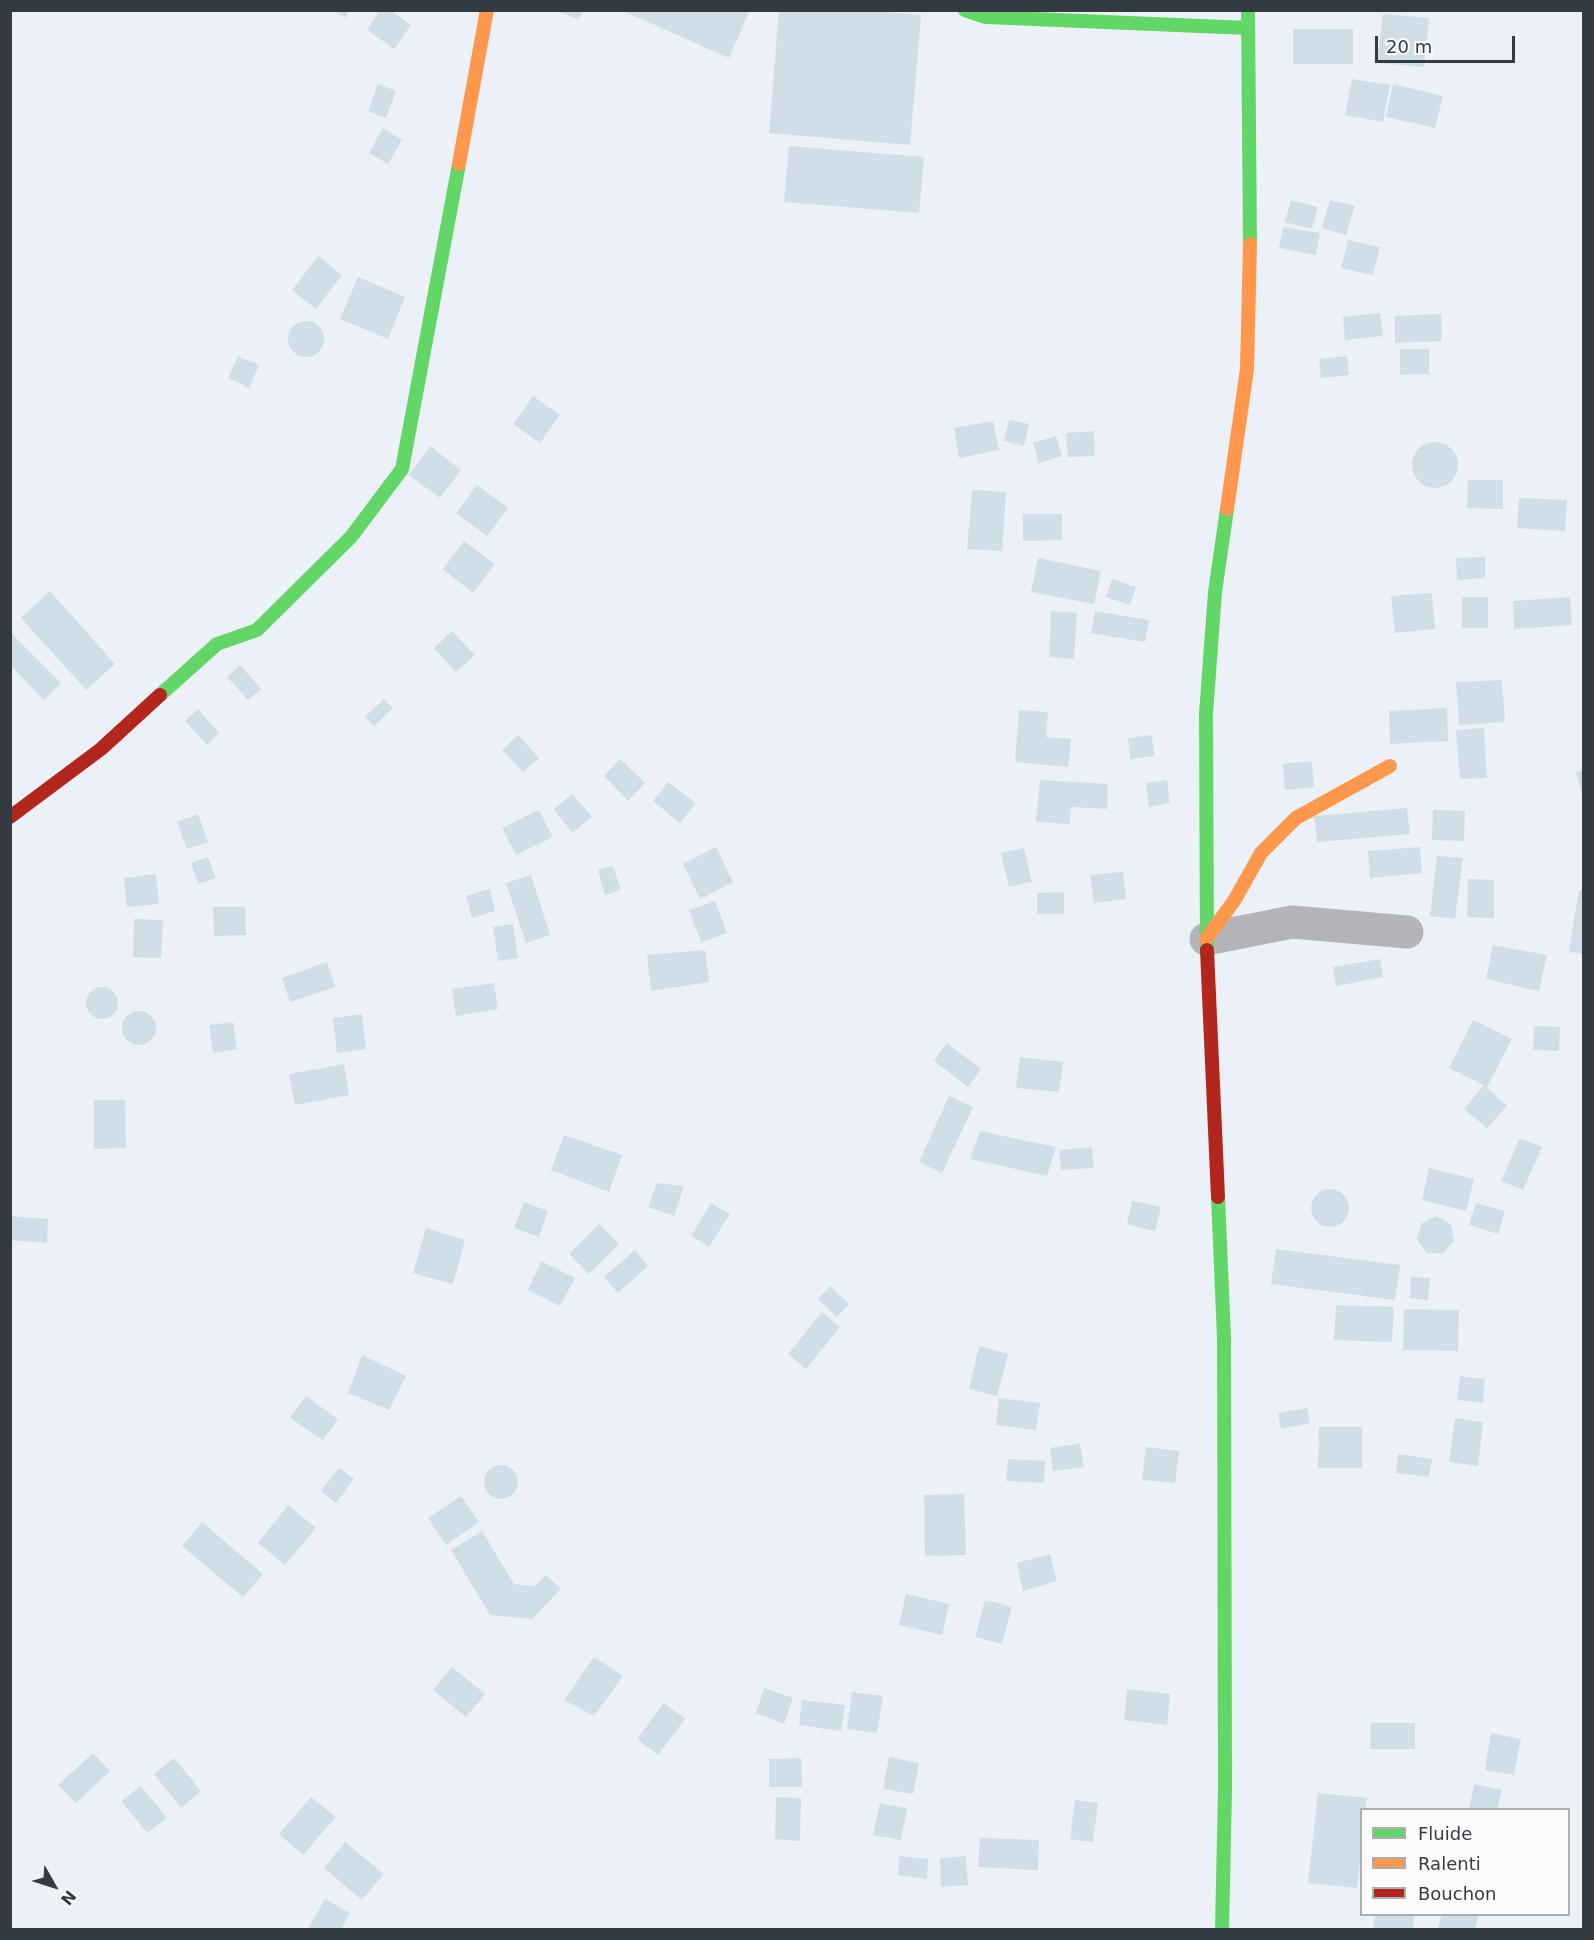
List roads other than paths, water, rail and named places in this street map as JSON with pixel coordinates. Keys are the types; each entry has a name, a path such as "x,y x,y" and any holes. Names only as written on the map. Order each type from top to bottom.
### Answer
{"main road":[{"path":"10,817 101,749 217,644 257,630 351,537 402,469 488,10"},
{"path":"964,10 986,17 1248,28"},
{"path":"1222,1929 1225,1789 1224,1337 1206,939 1206,714 1215,592 1247,369 1251,184 1248,10"},
{"path":"1206,939 1234,901 1261,852 1296,818 1390,766"}],"street":[{"path":"1206,939 1292,922 1407,932"}]}
